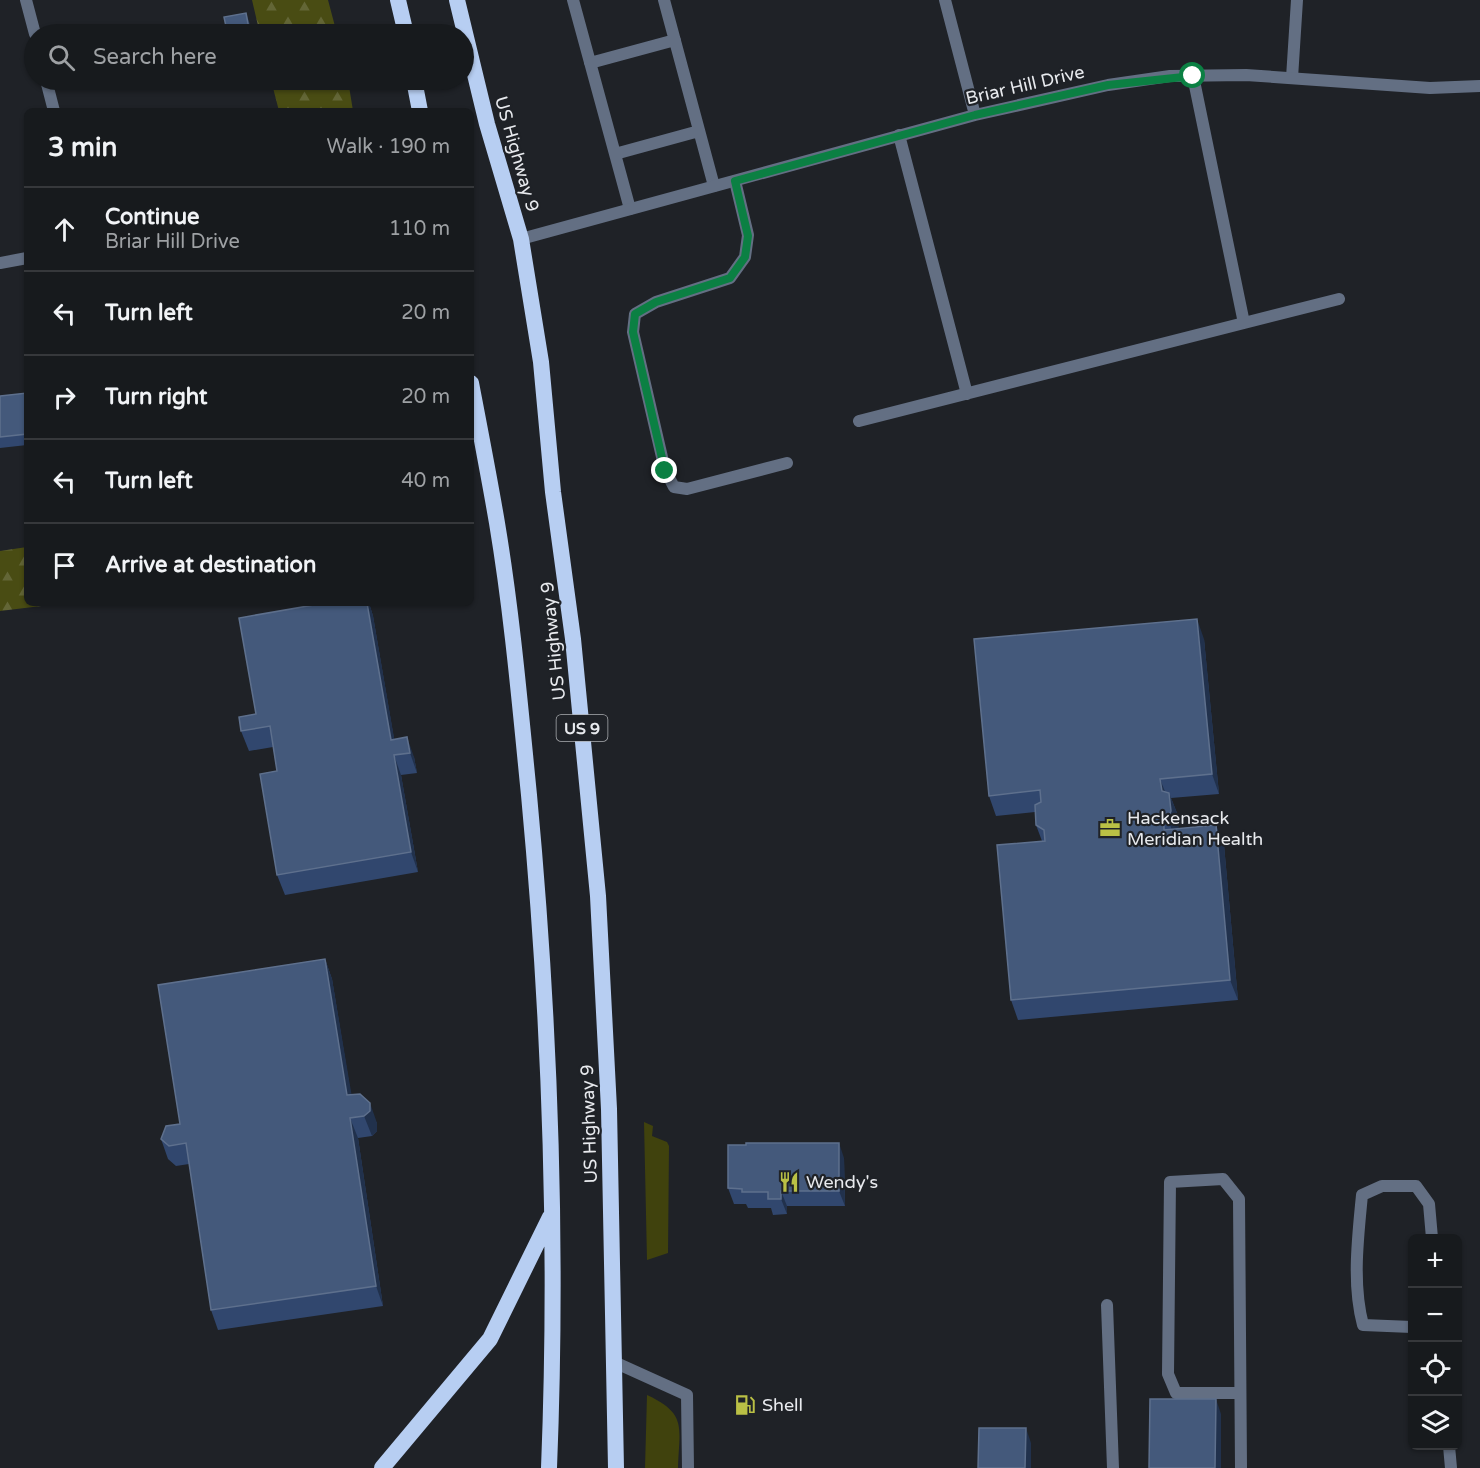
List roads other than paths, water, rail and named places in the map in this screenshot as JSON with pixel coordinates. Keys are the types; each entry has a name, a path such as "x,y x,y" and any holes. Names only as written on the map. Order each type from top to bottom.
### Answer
{"highway":[{"path":"398,0 404,24"},
{"name":"US Highway 9","path":"457,0 463,24"},
{"name":"US Highway 9","path":"474,70 487,124 521,239 541,362 554,492 573,639 598,896 609,1109 616,1468"},
{"path":"416,90 419,108"},
{"path":"474,399 498,525 519,686 537,878 548,1056 552,1213 549,1468"},
{"path":"382,1468 490,1339 552,1213"}],"street":[{"path":"26,0 32,24"},
{"path":"573,0 630,209"},
{"path":"664,0 714,186"},
{"path":"945,0 975,115"},
{"path":"1292,78 1297,0"},
{"path":"590,63 675,40"},
{"name":"Briar Hill Drive","path":"521,239 975,115 1108,85 1193,76 1246,75 1430,88 1480,86"},
{"path":"1193,76 1244,323"},
{"path":"49,90 53,108"},
{"path":"615,154 699,131"},
{"path":"899,135 967,394"},
{"path":"735,181 748,236 745,257 730,278 656,302 635,314 633,332 665,471 674,487 687,489 787,463"},
{"path":"0,263 24,259"},
{"path":"859,421 1339,299"},
{"path":"1240,1393 1176,1393 1168,1374 1170,1182 1223,1179 1239,1199 1240,1393 1240,1468"},
{"path":"1408,1328 1363,1325 1358,1305 1359,1227 1362,1195 1382,1186 1416,1186 1429,1204 1432,1234"},
{"path":"1107,1305 1113,1468"},
{"path":"614,1362 687,1395 688,1468"},
{"path":"1449,1450 1451,1468"}],"place":[{"name":"Hackensack Meridian Health","path":"1110,828"},
{"name":"Wendy's","path":"789,1182"},
{"name":"Shell","path":"745,1405"}]}
